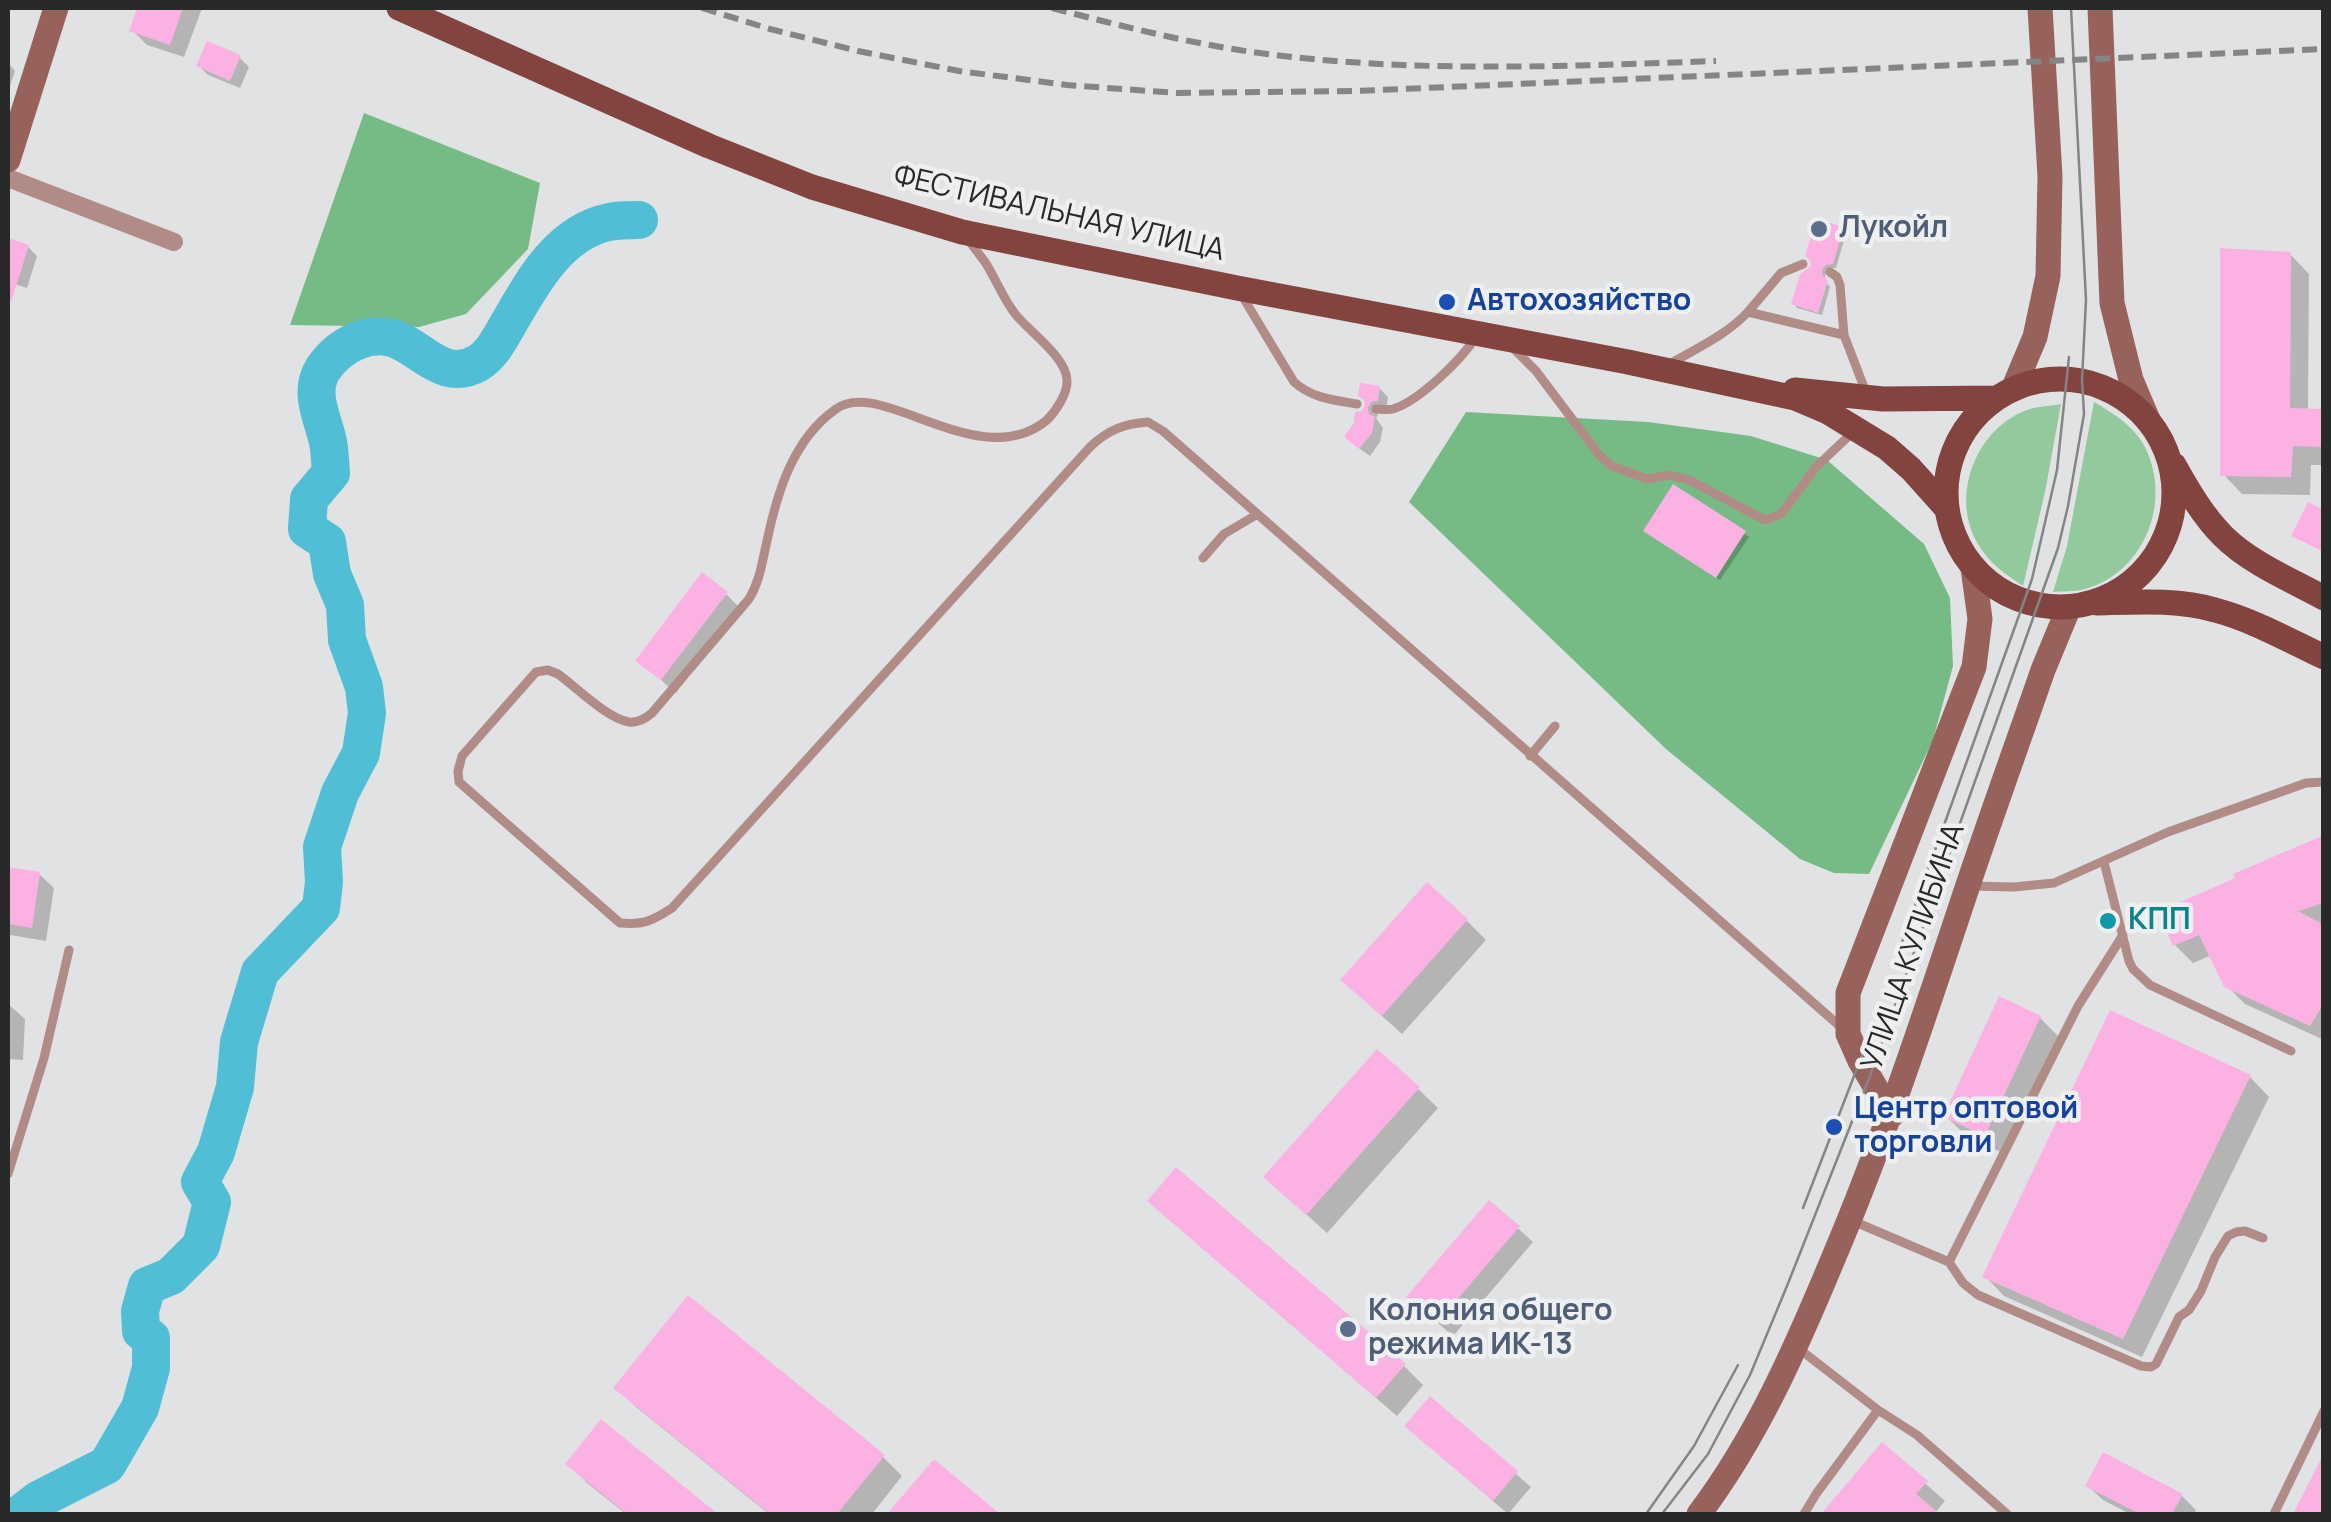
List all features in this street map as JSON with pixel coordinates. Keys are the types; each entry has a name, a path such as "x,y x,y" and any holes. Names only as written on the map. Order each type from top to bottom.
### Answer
{"main road":[{"name":"ФЕСТИВАЛЬНАЯ УЛИЦА","path":"399,8 709,146 812,187 962,232 1795,398 1887,448 1946,508"},
{"path":"2324,598 2240,550 2222,535 2196,502 2148,420 2116,393 2082,380 2043,380 2005,392 1968,424 1955,446 1946,482 1946,508 1954,537 1973,568 1997,589 2038,606 2130,602 2211,608 2264,628 2324,658"},
{"name":"ФЕСТИВАЛЬНАЯ УЛИЦА","path":"1735,385 1925,400 2005,392"},
{"path":"2078,606 2116,592 2139,575 2163,542 2174,496 2166,451"}],"street":[{"path":"8,160 56,8"},
{"path":"2005,392 2035,337 2048,276 2050,176 2040,8"},
{"path":"2100,8 2112,303 2131,380 2148,420"},
{"path":"8,178 174,242"},
{"path":"1892,1114 1848,1034 1848,993 1974,667 1980,619 1973,568"},
{"name":"УЛИЦА КУЛИБИНА","path":"1699,1514 1743,1448 1796,1346 1850,1220 1892,1114 2042,670 2078,606"}],"lane":[{"path":"962,232 985,262 1014,313 1060,361 1067,376 1065,392 1050,418 1030,431 993,438 861,402 839,406 817,426 786,472 758,584 750,599 652,714 631,723 615,717 558,674 548,670 536,672 462,756 458,782 620,923 653,921 672,908 1104,434 1116,427 1148,422 1163,431 1848,1034"},
{"path":"1660,370 1718,339 1736,325 1781,273 1803,264"},
{"path":"1830,272 1840,285 1844,335 1868,398"},
{"path":"1236,288 1294,382 1314,396 1357,404"},
{"path":"1748,312 1844,335"},
{"path":"1376,408 1391,410 1448,372 1490,336 1536,371 1600,456 1612,466 1647,479 1669,475 1689,480 1765,520 1781,514 1816,467 1858,429"},
{"path":"1203,558 1224,534 1256,515"},
{"path":"1530,756 1555,726"},
{"path":"1968,886 2054,883 2168,832 2256,799 2306,783 2324,782"},
{"path":"2104,862 2125,951 2133,969 2150,985 2291,1051"},
{"path":"1950,1262 2078,1006 2123,935"},
{"path":"8,1174 44,1058 69,950"},
{"path":"1850,1220 1950,1262 1963,1283 1978,1295 2150,1367 2156,1364 2179,1317 2189,1310 2201,1290 2228,1236 2245,1231 2263,1238"},
{"path":"1796,1346 1917,1435 2007,1514"},
{"path":"1804,1514 1878,1410"},
{"path":"2274,1514 2324,1411"}],"green space":[{"path":"364,113 540,183 528,249 466,314 419,327 290,325"},
{"path":"2094,402 2126,424 2142,442 2155,485 2154,508 2139,549 2125,566 2107,580 2085,589 2053,592 2067,546"},
{"path":"2061,404 2023,586 1992,562 1978,544 1966,505 1968,484 1973,464 1995,430 2030,409"},
{"path":"1466,412 1648,422 1751,436 1827,460 1924,544 1950,598 1953,666 1933,740 1869,874 1834,873 1800,859 1666,749 1409,502"}],"building":[{"path":"137,8 183,8 170,45 129,31"},
{"path":"207,41 241,55 230,81 196,66"},
{"path":"1816,219 1844,227 1833,264 1822,270 1828,280 1818,313 1791,304 1800,274 1811,266 1805,256"},
{"path":"8,238 29,245 11,302 8,302"},
{"path":"2220,248 2291,252 2290,408 2324,409 2324,447 2293,446 2291,477 2220,476"},
{"path":"1360,383 1380,386 1378,401 1371,402 1368,408 1375,417 1372,433 1359,449 1344,437 1354,423 1355,412 1365,406 1358,396"},
{"path":"1673,484 1746,531 1716,578 1643,531"},
{"path":"2308,502 2324,510 2324,552 2291,536"},
{"path":"702,572 728,592 661,680 635,661"},
{"path":"2324,835 2324,903 2298,911 2324,925 2324,1003 2310,1026 2224,987 2199,935 2173,946 2158,912"},
{"path":"8,867 40,872 32,928 8,924"},
{"path":"1427,882 1468,919 1382,1016 1340,980"},
{"path":"1999,996 2041,1016 1985,1136 1943,1117"},
{"path":"2110,1010 2251,1075 2123,1339 1982,1277"},
{"path":"1377,1049 1420,1087 1306,1215 1263,1177"},
{"path":"1176,1167 1406,1364 1376,1398 1147,1201"},
{"path":"1489,1200 1520,1226 1437,1323 1406,1297"},
{"path":"688,1295 885,1455 837,1514 770,1514 613,1388"},
{"path":"1430,1396 1518,1471 1493,1501 1404,1426"},
{"path":"601,1419 718,1514 627,1514 565,1464"},
{"path":"1882,1442 1928,1481 1916,1494 1940,1514 1821,1514"},
{"path":"2103,1452 2183,1494 2172,1514 2140,1514 2085,1486"},
{"path":"2324,1453 2324,1514 2293,1514"},
{"path":"934,1459 1000,1514 887,1514"}],"waterway":[{"path":"20,1514 38,1500 107,1465 140,1408 151,1368 151,1338 141,1331 140,1311 147,1286 171,1276 201,1246 212,1202 200,1182 216,1152 235,1087 239,1042 260,972 321,908 322,847 340,793 361,753 367,713 364,687 347,640 345,605 332,574 327,542 307,529 309,499 331,473 317,396 323,369 338,352 358,340 380,336 402,342 447,367 467,368 478,363 492,350 539,275 562,247 592,227 639,220"}],"tram line":[{"path":"1662,1514 1708,1454 1750,1375 1787,1286 1870,1076 2058,548 2084,414 2086,300 2071,8"},
{"path":"1894,965 2032,579 2057,470 2069,357"},
{"path":"1803,1208 1866,1045"},
{"path":"1646,1514 1694,1446 1738,1365"}],"railway":[{"path":"702,8 858,51 959,71 1067,85 1177,93 1356,91 2324,49"},
{"path":"1052,8 1218,47 1330,61 1495,67 1716,61"}],"place":[{"name":"Лукойл","path":"1819,229"},
{"name":"Автохозяйство","path":"1447,302"},
{"name":"КПП","path":"2108,921"},
{"name":"Центр оптовой торговли","path":"1834,1127"},
{"name":"Колония общего режима ИК-13","path":"1348,1329"}]}
